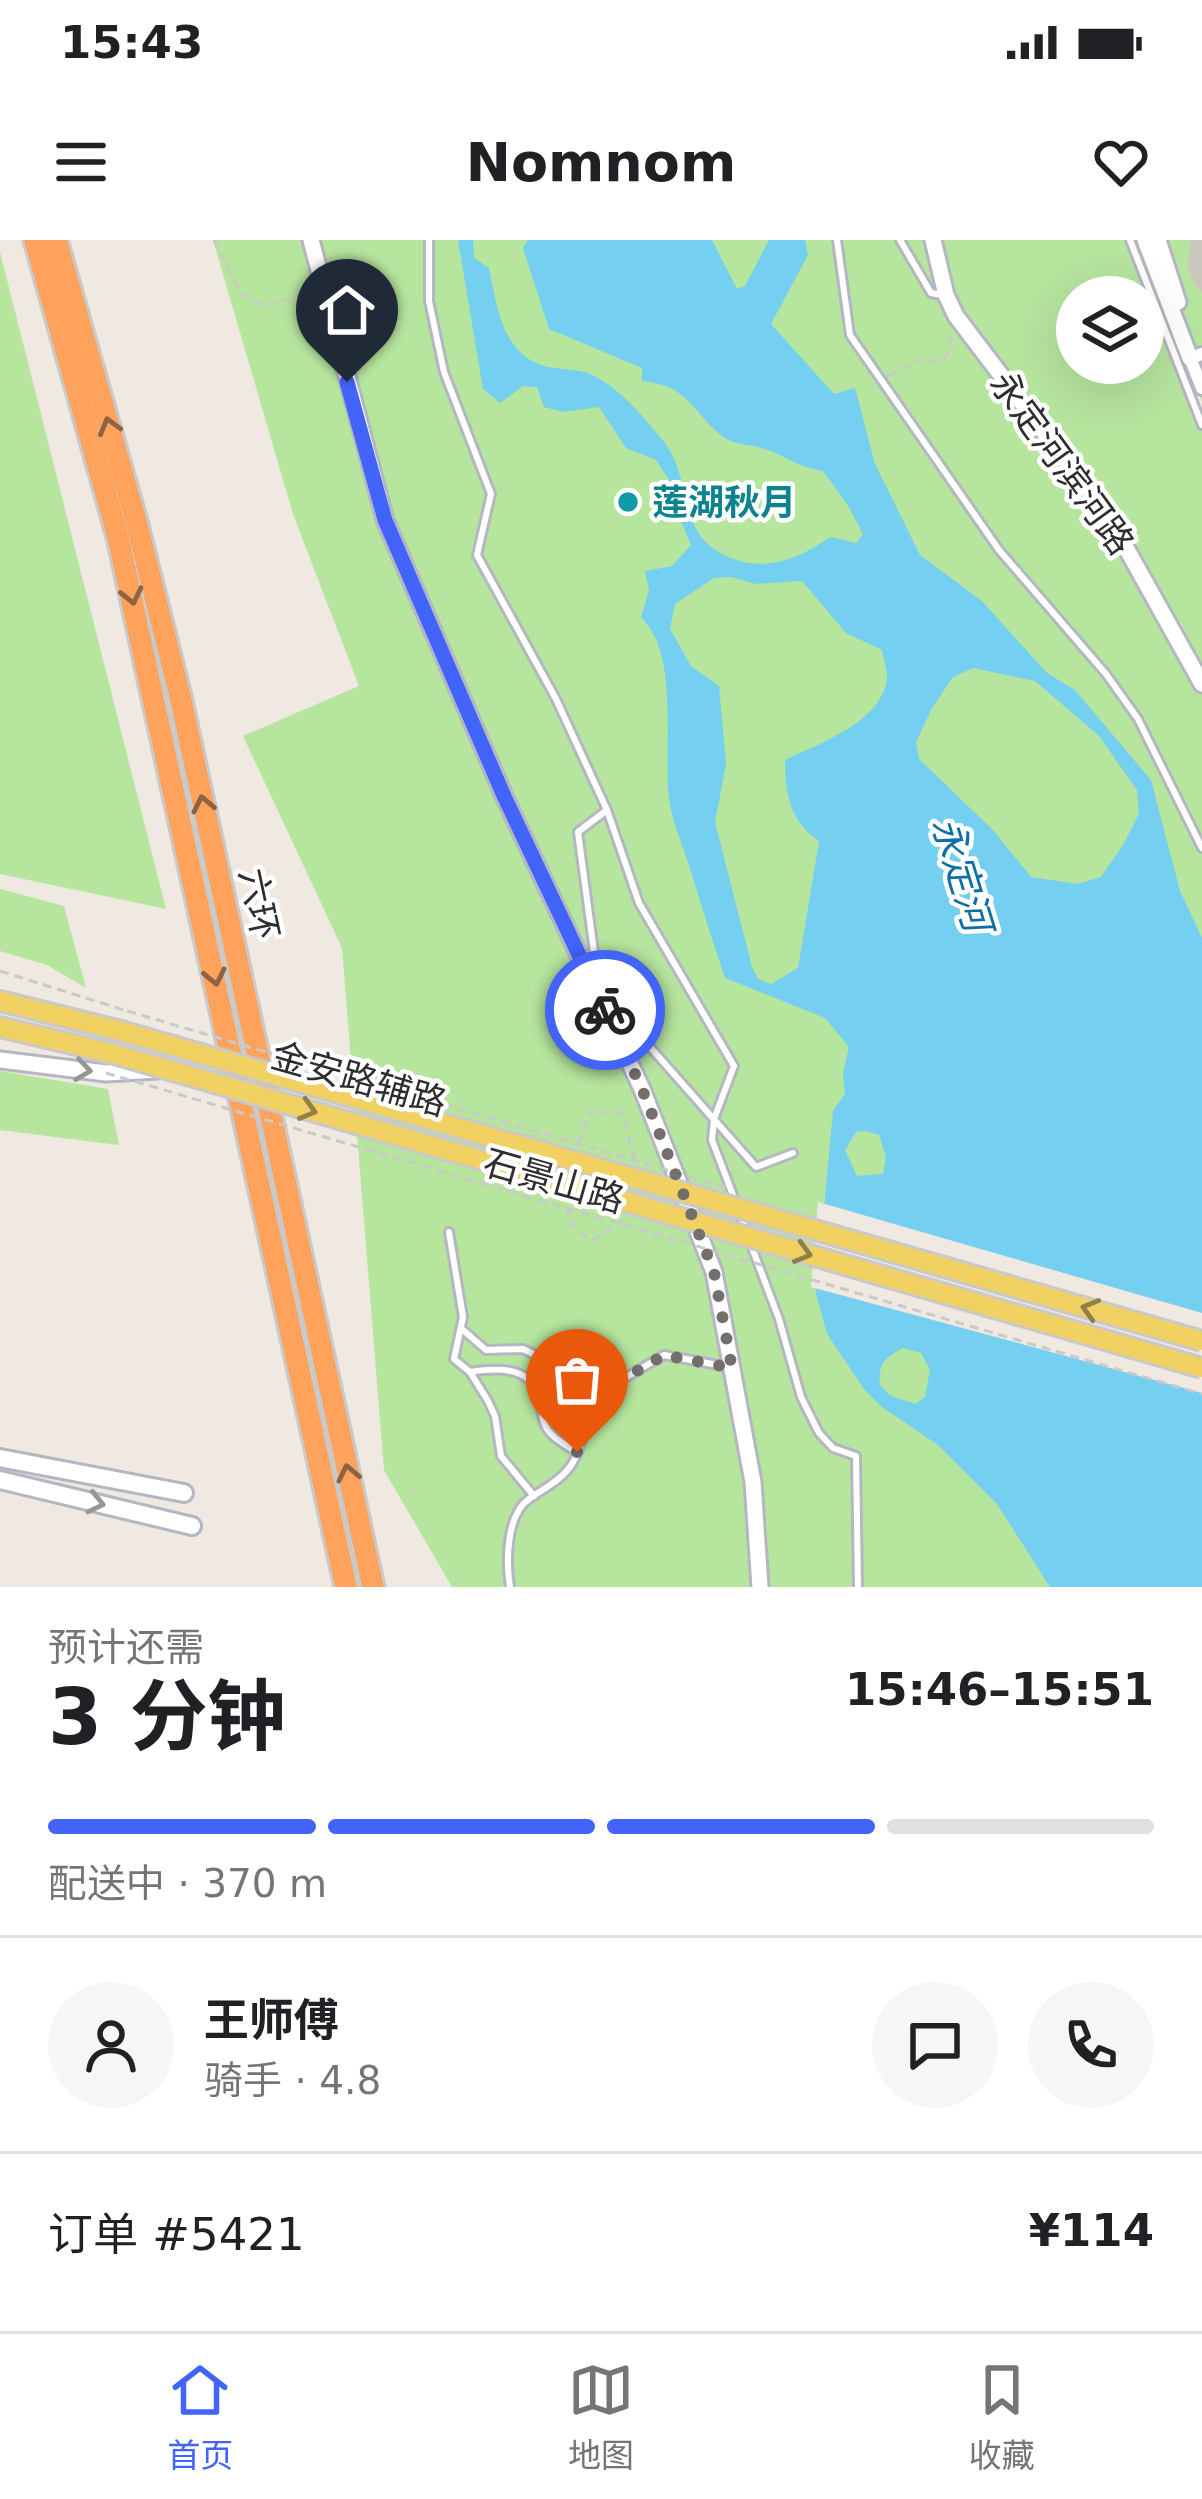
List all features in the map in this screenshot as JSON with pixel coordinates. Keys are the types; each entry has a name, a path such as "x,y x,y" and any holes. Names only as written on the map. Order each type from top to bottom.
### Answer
{"highway":[{"name":"六环","path":"35,240 143,643 346,1587"},
{"name":"六环","path":"56,240 180,696 373,1587"}],"main road":[{"name":"石景山路","path":"0,997 37,1010 124,1021 1202,1341"},
{"name":"石景山路","path":"0,1028 115,1054 1202,1368"},
{"path":"0,1458 184,1493"},
{"path":"0,1480 192,1526"}],"street":[{"path":"311,240 385,520 504,796 642,1089 714,1272 753,1482 760,1587"},
{"name":"永定河滨河路","path":"933,240 956,316 1110,520 1202,684"},
{"path":"1145,240 1196,356"},
{"path":"1158,240 1202,388"},
{"path":"0,1060 106,1073 167,1070"}],"lane":[{"path":"429,240 429,301 444,373 491,494 477,555 556,699 607,810 639,903 734,1066 714,1119 712,1139 779,1319 801,1397 819,1433 833,1448 856,1456 858,1587"},
{"path":"837,240 850,334 999,550 1106,674 1138,719 1202,848"},
{"path":"900,240 932,292 946,295"},
{"path":"1130,240 1202,425"},
{"path":"607,810 578,832 597,990 756,1167 794,1153"},
{"path":"449,1232 461,1287 463,1330 454,1359 470,1372 495,1416 501,1456 534,1496"},
{"path":"463,1330 486,1350 524,1349 574,1374 618,1382"},
{"path":"510,1587 507,1558 516,1512 560,1478 577,1452 598,1394 664,1355 732,1368"},
{"path":"470,1372 508,1368 524,1376 537,1388 544,1425 577,1452"}],"path":[{"path":"214,240 240,293 264,305 322,290"},
{"path":"881,380 920,359 938,362 949,354 956,316"},
{"name":"金安路辅路","path":"0,971 124,1021 735,1190"},
{"name":"金安路辅路","path":"106,1073 1202,1394"},
{"path":"578,1144 590,1113 623,1113 636,1169"},
{"path":"569,1208 567,1221 591,1241 630,1216"}],"green space":[{"path":"213,240 1136,240 1150,276 1056,276 1056,384 1164,384 1164,313 1202,413 1202,1587 452,1587 384,1470 342,948 243,736 359,686 293,514"},
{"path":"1149,240 1202,240 1202,402 1164,276"},
{"path":"0,252 166,909 0,874"},
{"path":"0,889 64,906 86,988 47,965 0,951"},
{"path":"0,1071 108,1089 119,1145 0,1130"}],"water":[{"name":"永定河","path":"458,240 473,240 474,258 489,268 503,326 518,350 544,366 600,379 657,433 673,456 697,531 720,553 764,564 804,553 831,537 856,543 863,534 823,471 729,440 671,388 642,381 642,368 549,329 523,248 528,240 712,240 737,289 745,286 769,240 805,240 808,255 771,324 834,394 855,388 875,464 920,555 982,601 1047,673 1075,690 1151,780 1180,891 1202,938 1202,1587 1050,1587 997,1504 938,1445 864,1389 827,1334 816,1294 833,1111 845,1094 843,1073 849,1047 825,1018 725,978 674,823 665,677 653,633 641,618 649,590 645,571 672,566 691,545 676,509 677,492 656,460 626,448 599,407 563,412 544,407 537,387 523,386 500,403 483,389","holes":["714,578 756,584 802,581 846,633 882,650 887,672 882,694 861,720 785,760 791,806 801,825 819,841 798,968 771,984 758,979 752,967 715,822 726,764 719,686 691,666 670,629 675,604","973,668 1035,681 1099,736 1137,790 1139,814 1101,877 1078,884 1031,877 993,830 919,759 916,742 953,677","856,1132 879,1135 886,1157 883,1174 857,1176 845,1150","903,1348 921,1353 930,1370 925,1397 916,1404 891,1396 880,1385 887,1358"]}],"pier":[{"path":"818,1202 1202,1313 1202,1393 811,1287"}],"building":[{"path":"1191,240 1202,240 1202,292 1187,266"}],"way so far":[{"path":"577,1452 598,1394 664,1355 732,1368 714,1272 642,1089 605,1010"}],"place":[{"name":"莲湖秋月","path":"628,502"}],"route":[{"path":"347,382 385,520 504,796 605,1010"}]}
